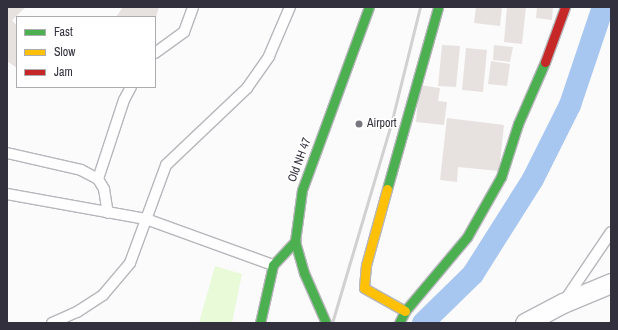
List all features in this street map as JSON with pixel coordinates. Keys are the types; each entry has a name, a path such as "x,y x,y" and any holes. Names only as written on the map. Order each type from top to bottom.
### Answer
{"street":[{"name":"Old NH 47","path":"326,323 304,273 295,241 302,190 369,7"},
{"path":"405,311 364,288 366,265 438,7"},
{"path":"399,323 405,311 467,237 501,177 518,124 541,74 565,7"},
{"path":"260,323 273,265 295,241"},
{"path":"525,323 563,303 611,283"}],"lane":[{"path":"156,52 184,32 193,7"},
{"path":"52,323 77,312 103,295 130,263 166,165 247,88 269,56 290,7"},
{"path":"98,178 124,100 130,88"},
{"path":"7,153 81,170 98,178 104,190 108,212"},
{"path":"7,194 146,219 273,265"},
{"path":"563,303 611,232"}],"green space":[{"path":"215,266 242,274 232,323 199,323"}],"building":[{"path":"7,7 26,7 12,20 16,25 16,67 7,61"},
{"path":"123,7 159,7 156,17 117,16"},
{"path":"476,7 502,7 500,26 474,23"},
{"path":"507,7 526,7 522,44 504,42"},
{"path":"537,7 553,7 552,20 536,18"},
{"path":"442,45 460,46 456,87 438,86"},
{"path":"494,45 513,47 510,62 493,60"},
{"path":"466,48 487,50 483,92 462,90"},
{"path":"491,61 510,64 507,86 488,84"},
{"path":"419,85 440,88 438,101 447,102 444,125 416,122"},
{"path":"447,118 504,125 499,171 458,167 457,182 440,180"}],"waterway":[{"path":"423,323 473,274 533,179 570,105 603,7"}],"railway":[{"path":"332,323 391,124 420,7"}],"traffic: fast":[{"path":"326,323 304,273 295,241 302,190 369,7"},
{"path":"387,189 438,7"},
{"path":"399,323 405,311 467,237 501,177 518,124 545,62"},
{"path":"260,323 273,265 295,241"}],"traffic: slow":[{"path":"387,189 366,265 364,288 405,311"}],"traffic: jam":[{"path":"545,62 565,7"}],"place":[{"name":"Airport","path":"359,124"}]}
